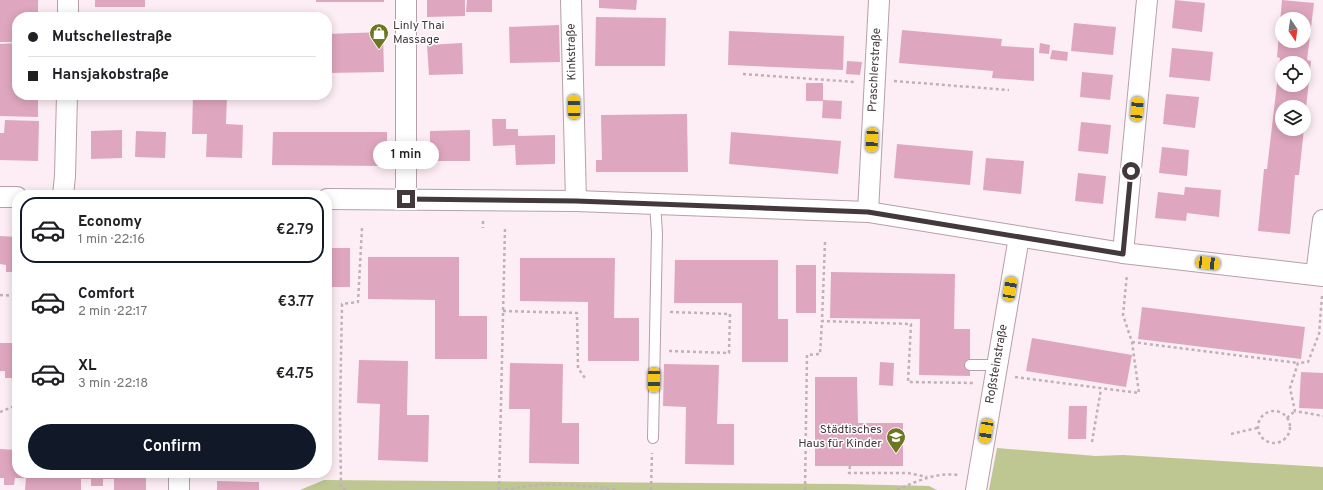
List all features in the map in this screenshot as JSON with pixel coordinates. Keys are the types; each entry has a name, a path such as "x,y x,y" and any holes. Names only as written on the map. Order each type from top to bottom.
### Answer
{"street":[{"path":"68,0 68,12"},
{"path":"406,0 406,199"},
{"name":"Kinkstraße","path":"571,0 576,201"},
{"name":"Praschlerstraße","path":"868,212 879,0"},
{"path":"1127,254 1147,0"},
{"path":"64,190 66,176 67,100"},
{"path":"0,197 12,197"},
{"path":"332,199 576,201 868,212 1127,254 1321,281 1323,220"},
{"name":"Roßsteinstraße","path":"977,484 1005,371 1019,237"},
{"path":"179,478 179,490"}],"lane":[{"path":"653,438 657,233 655,204"},
{"path":"970,365 1005,371"}],"path":[{"path":"744,74 1009,90"},
{"path":"346,490 342,487 340,414 342,304 358,302 362,228"},
{"path":"499,490 505,228"},
{"path":"805,490 807,355 820,354 825,242"},
{"path":"1005,371 1101,389 1139,393 1132,342 1123,315 1127,254"},
{"path":"1132,342 1298,363 1308,362 1319,334 1321,281"},
{"path":"0,295 12,296"},
{"path":"503,311 577,312 578,368 585,378"},
{"path":"654,351 729,353 730,314 655,312"},
{"path":"822,321 911,324 908,382 978,383"},
{"path":"1295,411 1290,388 1298,363"},
{"path":"1092,442 1101,389"},
{"path":"0,412 12,407"},
{"path":"1269,411 1277,411 1287,418 1290,429 1285,438 1280,442 1268,442 1263,440 1257,428 1261,417 1269,411"},
{"path":"1295,411 1323,416"},
{"path":"1287,418 1295,411"},
{"path":"1231,434 1257,428"},
{"path":"650,490 653,438"},
{"path":"850,466 849,473 908,473 927,477"},
{"path":"897,490 927,477 950,474 977,484"},
{"path":"506,490 526,485 579,485 618,490"}],"green space":[{"path":"997,448 1096,456 1123,455 1323,467 1323,490 989,490"},
{"path":"324,480 843,484 929,486 937,490 300,490"}],"building":[{"path":"0,0 38,0 38,12 12,12 12,42 0,42"},
{"path":"95,0 145,0 145,7 95,7"},
{"path":"316,0 384,0 384,2 316,2"},
{"path":"427,0 465,0 465,16 427,17"},
{"path":"467,0 492,0 492,12 466,12"},
{"path":"599,0 637,0 636,10 599,8"},
{"path":"1175,0 1205,3 1202,32 1172,28"},
{"path":"1282,0 1314,3 1311,27 1311,12 1281,12"},
{"path":"596,17 666,18 665,66 595,66"},
{"path":"1074,23 1116,27 1113,55 1071,51"},
{"path":"559,25 560,62 510,63 509,27"},
{"path":"902,30 1002,39 1001,46 1034,48 1034,81 992,78 993,71 899,63"},
{"path":"729,31 844,36 843,70 728,65"},
{"path":"383,32 384,72 332,73 332,34"},
{"path":"12,43 12,100 38,100 38,117 0,116 0,44"},
{"path":"462,43 463,74 429,75 427,45"},
{"path":"1040,43 1050,45 1049,54 1039,53"},
{"path":"1172,48 1213,52 1210,81 1169,77"},
{"path":"1278,48 1308,48 1307,56 1277,56"},
{"path":"1052,50 1068,52 1067,61 1050,59"},
{"path":"847,61 862,62 860,75 846,74"},
{"path":"1082,72 1113,75 1110,100 1080,97"},
{"path":"806,83 823,83 823,101 806,101"},
{"path":"1276,92 1308,92 1307,100 1275,100"},
{"path":"1166,94 1199,97 1195,128 1163,124"},
{"path":"193,100 227,100 226,124 243,125 242,158 206,157 207,134 192,134"},
{"path":"823,100 842,101 841,119 822,118"},
{"path":"1275,101 1275,136 1303,136 1299,175 1295,175 1290,234 1258,231 1264,169 1267,169"},
{"path":"687,114 688,172 596,172 596,160 602,160 601,115"},
{"path":"492,119 506,119 506,129 518,129 518,136 555,135 555,164 516,165 515,145 493,146"},
{"path":"5,120 39,121 38,161 0,160 0,133 4,133"},
{"path":"1081,122 1111,125 1108,154 1078,151"},
{"path":"122,130 122,158 91,159 91,131"},
{"path":"470,130 470,161 430,161 430,131"},
{"path":"136,131 166,132 165,158 135,157"},
{"path":"273,132 387,132 387,166 272,165"},
{"path":"731,132 841,141 838,174 729,164"},
{"path":"897,144 973,151 970,185 894,178"},
{"path":"1162,147 1189,150 1187,176 1159,173"},
{"path":"986,158 1024,161 1021,194 983,190"},
{"path":"1078,173 1106,176 1103,204 1075,201"},
{"path":"1185,187 1221,190 1219,217 1187,213 1186,221 1155,218 1158,192 1184,195"},
{"path":"0,236 12,237 12,272 6,272 6,265 0,264"},
{"path":"332,248 350,248 350,287 332,287"},
{"path":"368,257 459,257 459,316 487,316 487,359 435,359 435,300 368,299"},
{"path":"520,258 615,258 614,318 639,318 639,361 588,361 588,302 520,301"},
{"path":"675,260 778,260 778,319 788,319 788,362 742,362 742,303 674,303"},
{"path":"796,265 816,265 816,313 796,313"},
{"path":"831,272 955,274 954,329 970,329 970,376 919,375 920,319 830,318"},
{"path":"1142,307 1305,327 1301,359 1138,339"},
{"path":"1032,338 1132,355 1126,387 1026,371"},
{"path":"0,343 12,343 12,378 5,378 5,371 0,371"},
{"path":"359,360 408,361 407,415 429,415 428,462 378,460 380,404 357,403"},
{"path":"880,362 894,363 893,386 879,385"},
{"path":"510,363 563,364 562,423 579,423 579,464 529,463 530,409 509,409"},
{"path":"664,364 719,365 717,424 734,424 734,465 685,464 686,407 663,406"},
{"path":"1301,372 1323,373 1323,409 1299,408"},
{"path":"815,377 857,377 858,423 903,423 903,466 815,466"},
{"path":"1069,406 1087,406 1086,439 1068,439"},
{"path":"0,449 12,450 12,478 15,478 14,485 4,485 4,478 0,478"},
{"path":"26,478 146,478 146,490 114,490 114,479 103,479 103,486 91,486 91,479 81,479 81,490 25,490"},
{"path":"217,481 259,482 259,490 217,490"}],"place":[{"name":"Linly Thai Massage","path":"379,50"},
{"name":"Städtisches Haus für Kinder","path":"896,454"}],"route":[{"path":"406,199 576,201 868,212 1123,254 1131,171"}]}
